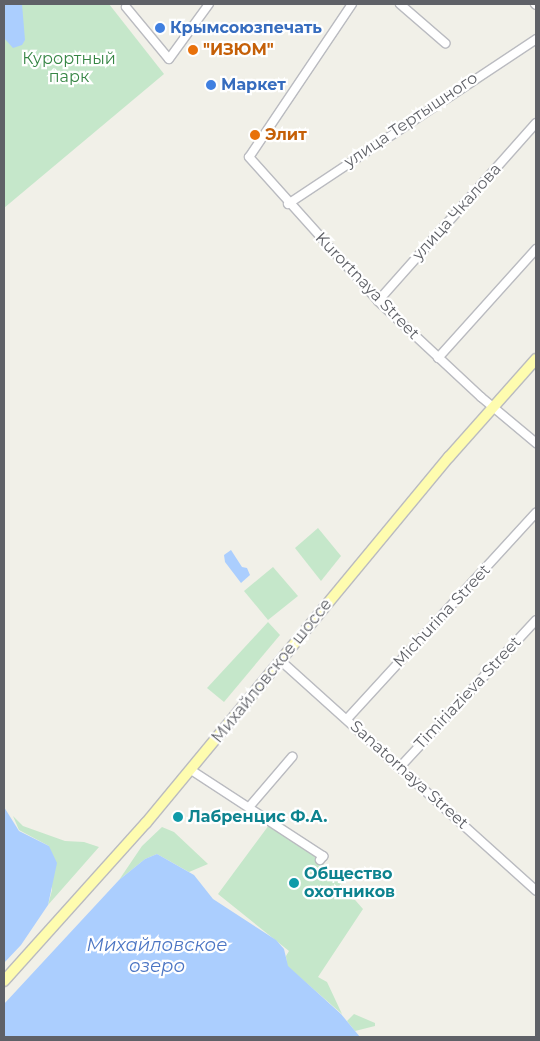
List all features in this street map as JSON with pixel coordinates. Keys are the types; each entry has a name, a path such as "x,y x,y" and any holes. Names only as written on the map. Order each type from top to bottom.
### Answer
{"main road":[{"name":"Михайловское шоссе","path":"4,981 191,770 494,406 536,359"}],"street":[{"path":"126,7 169,59 209,4"},
{"name":"Kurortnaya Street","path":"352,4 249,157 288,204 378,301 438,358 536,443"},
{"path":"400,4 445,43"},
{"name":"улица Тертышного","path":"288,204 536,39"},
{"name":"улица Чкалова","path":"378,301 536,123"},
{"path":"438,358 536,249"},
{"name":"Michurina Street","path":"347,719 536,513"},
{"name":"Timiriazieva Street","path":"400,767 536,620"},
{"name":"Sanatornaya Street","path":"281,661 536,891"},
{"path":"250,806 292,757"},
{"path":"191,770 250,806 323,856 320,860"}],"green space":[{"name":"Курортный парк","path":"4,4 109,4 164,74 4,208"},
{"path":"318,528 341,556 321,581 295,548"},
{"path":"273,567 298,596 268,620 244,591"},
{"path":"268,622 280,635 224,702 207,688"},
{"path":"13,816 23,826 65,841 84,842 99,847 48,905 52,890 49,846 19,830"},
{"path":"269,825 320,860 363,909 318,977 327,982 342,1014 287,966 286,956 289,951 218,894"},
{"path":"162,827 174,832 208,864 189,872 157,854 145,859 119,880 142,846"},
{"path":"354,1014 375,1023 375,1026 355,1031 347,1021"}],"water":[{"path":"4,4 22,4 25,40 22,45 13,48 4,38"},
{"path":"231,550 242,567 247,568 250,575 241,583 225,562 224,555"},
{"path":"4,807 19,831 49,846 57,863 48,905 21,945 4,963"},
{"name":"Михайловское озеро","path":"157,854 194,875 213,899 276,940 284,949 288,966 341,1014 360,1037 4,1037 4,1004 119,880 145,859"}],"place":[{"name":"Крымсоюзпечать","path":"160,28"},
{"name":"\"ИЗЮМ\"","path":"193,50"},
{"name":"Маркет","path":"211,85"},
{"name":"Элит","path":"255,135"},
{"name":"Лабренцис Ф.А.","path":"178,817"},
{"name":"Общество охотников","path":"294,883"}]}
